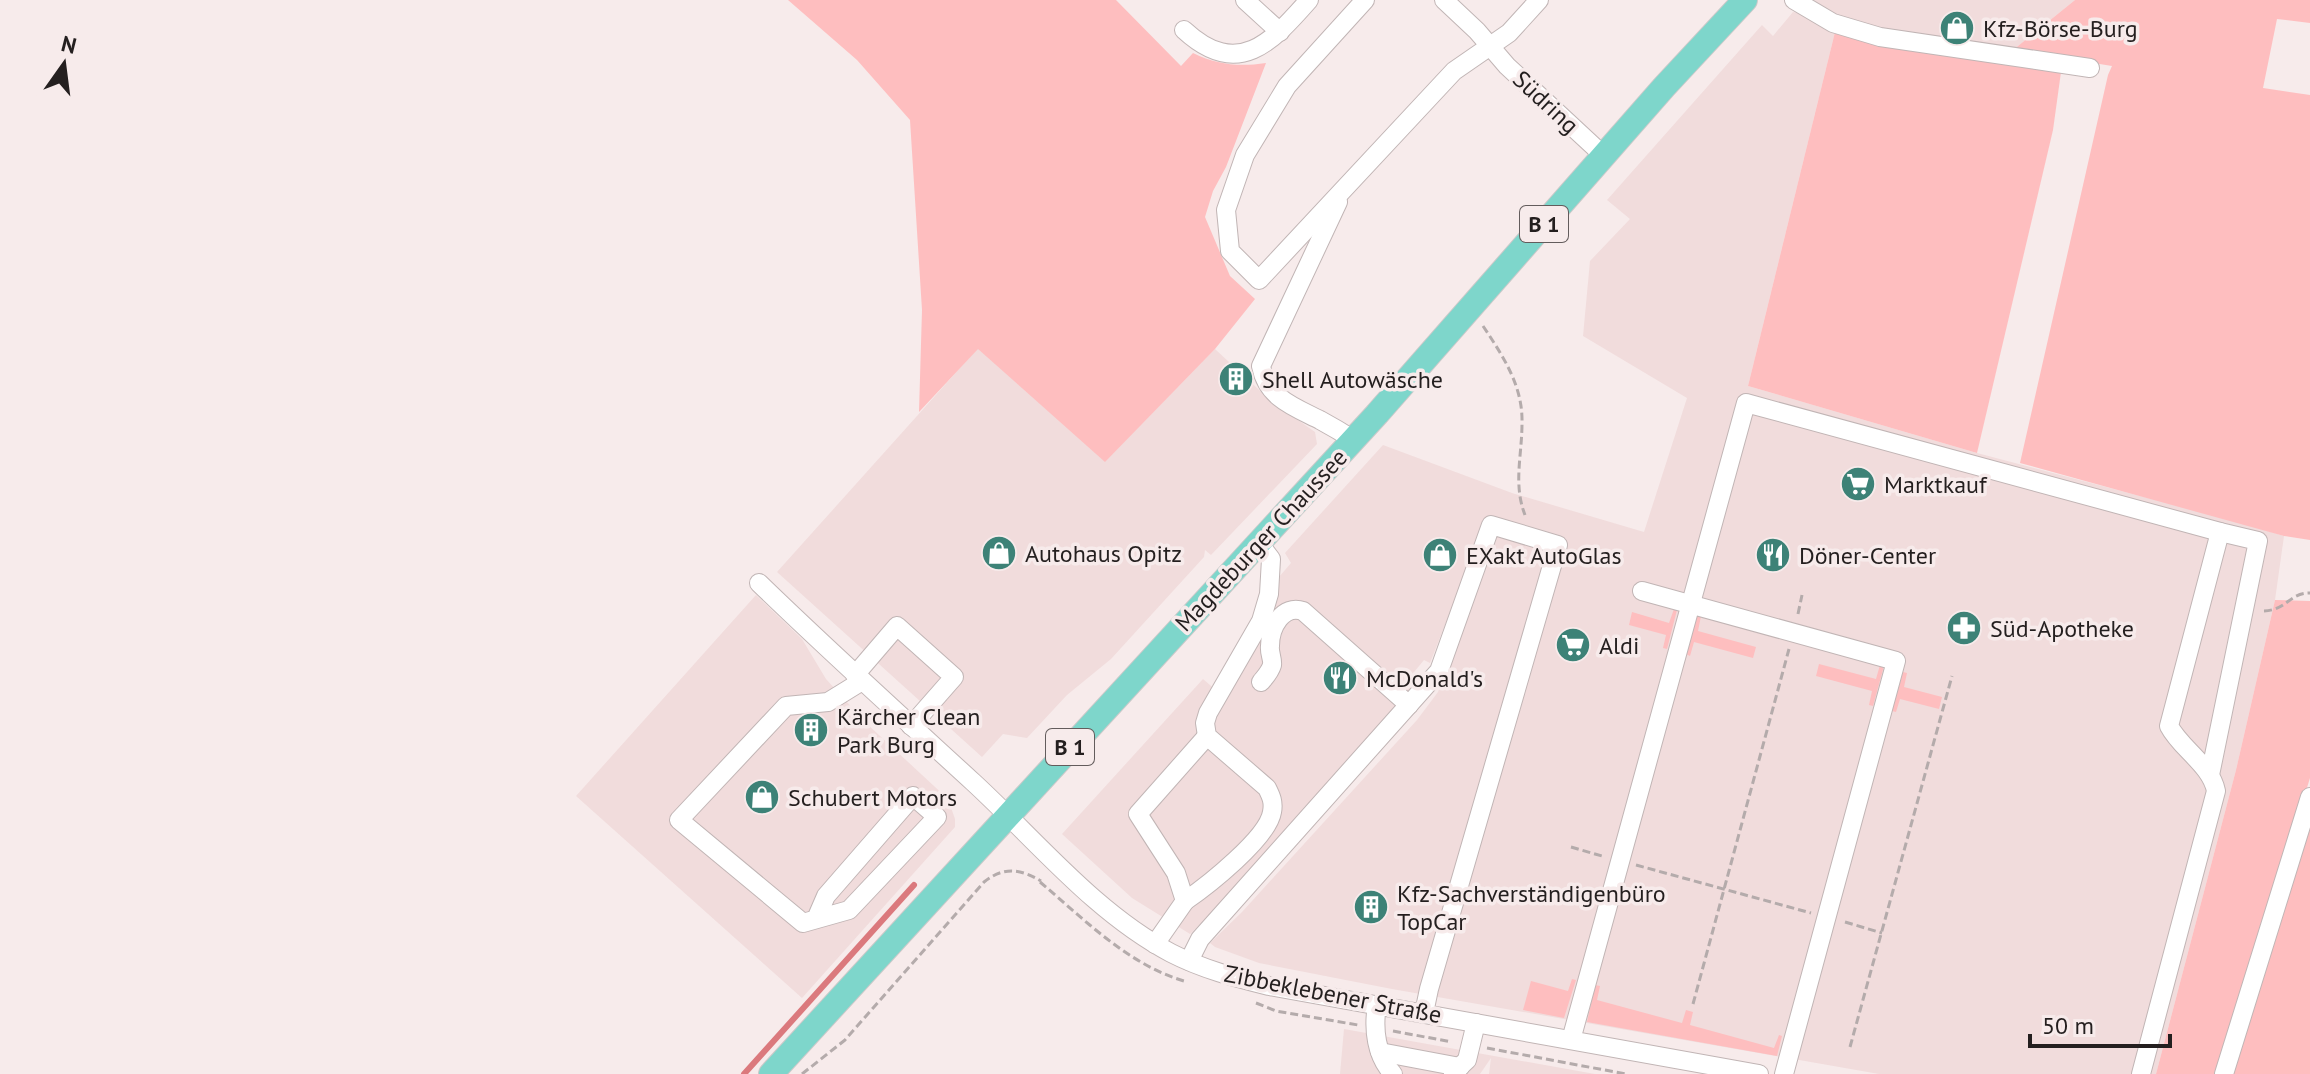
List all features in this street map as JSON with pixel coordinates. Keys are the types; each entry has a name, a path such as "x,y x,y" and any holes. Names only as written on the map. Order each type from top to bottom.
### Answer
{"main road":[{"name":"Magdeburger Chaussee","path":"771,1074 1354,440 1603,155 1745,0"}],"street":[{"path":"1245,0 1280,32"},
{"path":"1184,30 1208,48 1235,52 1261,48 1309,0"},
{"path":"1365,0 1287,86 1245,155 1226,210 1230,251 1259,280 1454,71 1490,47"},
{"name":"Südring","path":"1444,0 1507,66 1603,155"},
{"name":"Südring","path":"1490,47 1509,33 1539,0"},
{"path":"1794,0 1833,23 1880,37 2090,68"},
{"path":"1346,187 1261,366 1269,388 1291,408 1318,419 1354,440"},
{"path":"1571,1040 1746,403 2258,541 2210,775"},
{"path":"1189,961 1200,939 1439,671 1491,525 1558,545 1424,1013"},
{"path":"2141,1074 2215,800 2215,782 2169,726 2220,532"},
{"path":"1155,944 1185,901 1224,873 1269,822 1273,811 1267,788 1207,736 1205,723 1266,607 1271,559 1259,543"},
{"name":"Zibbeklebener Straße","path":"759,583 1057,864 1155,944 1189,961 1244,980 1759,1074"},
{"path":"1642,591 1896,661 1784,1074"},
{"path":"1261,682 1271,666 1270,640 1280,617 1283,612 1295,609 1303,611 1409,705"},
{"path":"816,919 826,896 913,796 937,817 849,910 803,923 679,820 786,706 828,702 859,678 897,626 954,677 911,726"},
{"path":"1185,901 1176,873 1138,814 1207,736"},
{"path":"2224,1074 2310,797"},
{"path":"1377,1005 1375,1019 1380,1052 1393,1074"},
{"path":"1380,1052 1456,1071 1467,1060 1476,1023"}],"path":[{"path":"1471,308 1506,361 1519,396 1522,424 1517,489 1533,538"},
{"path":"2242,612 2277,610 2296,595 2310,593"},
{"path":"1693,1004 1802,595"},
{"path":"1850,1047 1952,676"},
{"path":"1907,816 1913,817"},
{"path":"1571,847 1882,933"},
{"path":"1893,858 1902,860"},
{"path":"802,1074 845,1040 984,882 994,874 1018,870 1029,873 1040,882 1057,864"},
{"path":"1856,1002 1862,1004"}],"shaded area":[{"path":"788,0 1116,0 1181,66 1193,53 1229,64 1266,63 1205,217 1230,276 1255,299 1215,349 1105,462 978,349 919,412 922,310 910,120 857,60"},
{"name":"Kfz-Börse-Burg","path":"1810,0 2075,0 2013,50 1917,38 1829,15"},
{"path":"2075,0 2310,0 2310,23 2277,19 2263,88 2310,95 2310,540 2284,536 2020,463 2112,66 2013,50"},
{"path":"1793,12 1803,14 1835,32 1748,386 1977,453 2284,536 2275,600 2236,770 2156,1074 1879,1074 1392,989 1259,963 1215,947 1210,943 1417,720 1438,692 1465,619 1452,607 1430,663 1424,660 1405,683 1411,688 1231,895 1190,934 1132,898 1062,834 1203,679 1225,698 1272,619 1279,577 1291,563 1285,553 1383,445 1512,493 1644,532 1687,398 1583,336 1590,261 1630,219 1607,200 1762,25 1773,36"},
{"path":"1835,32 2061,72 2053,130 1977,453 1748,386"},
{"name":"Autohaus Opitz","path":"978,348 1105,461 1215,349 1271,401 1315,432 1317,444 1211,555 1205,550 1204,557 1111,659 1067,695 1027,738 1003,734 982,757 777,572"},
{"name":"Schubert Motors","path":"756,595 802,639 826,679 866,723 948,799 955,819 955,827 802,998 576,796"},
{"path":"2275,600 2310,601 2310,778 2217,1074 2156,1074 2236,770"},
{"path":"1674,609 1677,610 1667,649 1663,648 1666,635 1629,625 1632,612 1669,623"},
{"path":"1696,615 1701,616 1698,631 1756,647 1753,658 1694,642 1690,656 1686,654"},
{"path":"1819,664 1876,679 1880,665 1884,666 1873,706 1869,705 1872,691 1816,676"},
{"path":"1903,672 1907,673 1904,687 1942,697 1939,709 1900,699 1896,712 1892,711"},
{"path":"2310,805 2310,1074 2229,1074"},
{"path":"1572,979 1576,980 1564,1018 1523,1010 1531,981 1568,991"},
{"path":"1595,985 1600,986 1597,1000 1682,1023 1686,1010 1693,1012 1690,1025 1774,1048 1779,1035 1782,1036 1777,1056 1587,1022"},
{"path":"1344,1029 1595,1074 1489,1074 1491,1058 1480,1074 1340,1074"}],"waterway":[{"path":"744,1074 914,885"}],"place":[{"name":"Kfz-Börse-Burg","path":"1957,28"},
{"name":"Shell Autowäsche","path":"1236,379"},
{"name":"Marktkauf","path":"1858,484"},
{"name":"Autohaus Opitz","path":"999,553"},
{"name":"EXakt AutoGlas","path":"1440,555"},
{"name":"Döner-Center","path":"1773,555"},
{"name":"Süd-Apotheke","path":"1964,628"},
{"name":"Aldi","path":"1573,645"},
{"name":"McDonald's","path":"1340,678"},
{"name":"Kärcher Clean Park Burg","path":"811,730"},
{"name":"Schubert Motors","path":"762,797"},
{"name":"Kfz-Sachverständigenbüro TopCar","path":"1371,907"}]}
